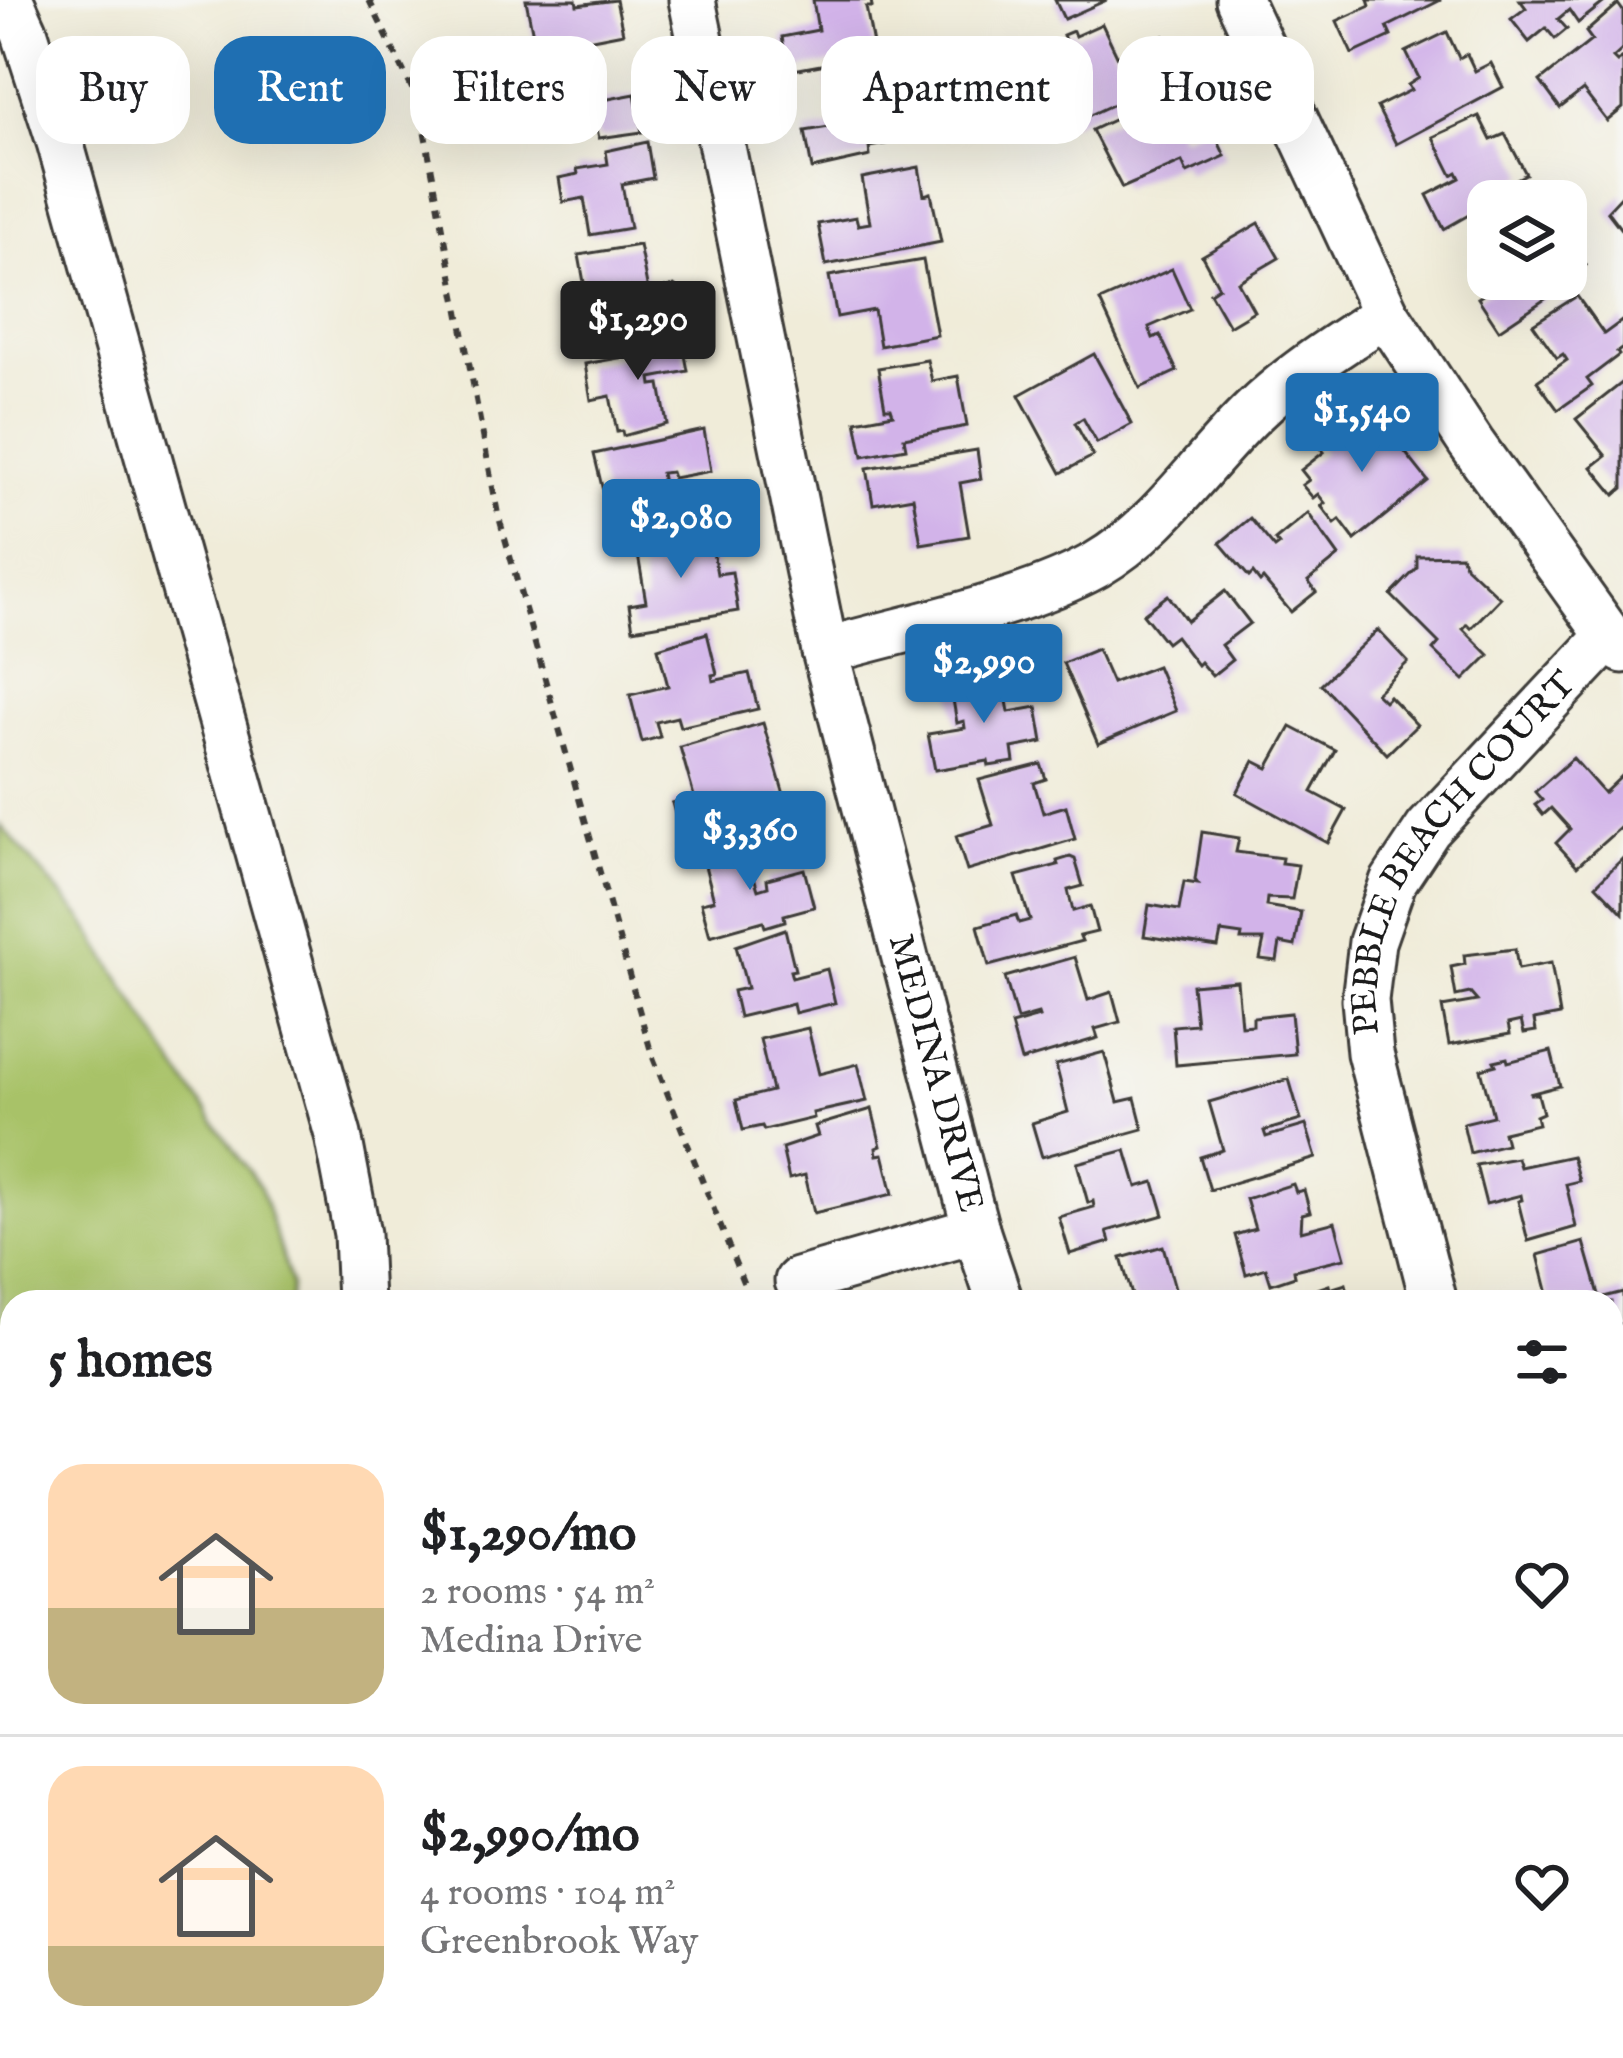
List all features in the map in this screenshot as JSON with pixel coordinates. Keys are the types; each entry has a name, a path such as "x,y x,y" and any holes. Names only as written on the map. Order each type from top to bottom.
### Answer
{"street":[{"path":"10,0 60,142 338,1135 357,1234 359,1290"},
{"name":"MEDINA DRIVE","path":"692,0 825,651 976,1230 996,1290"},
{"path":"1239,0 1386,314 1471,443 1616,642"},
{"path":"825,651 1047,588 1098,563 1146,528 1254,411 1312,362 1386,314"},
{"name":"PEBBLE BEACH COURT","path":"1431,1290 1370,1053 1365,1000 1372,942 1393,882 1428,830 1616,642"},
{"path":"799,1281 976,1230"}],"path":[{"path":"369,0 419,103 498,514 652,1055 746,1290"}],"green space":[{"path":"0,825 82,918 175,1066 261,1189 291,1285 291,1290 0,1290"}],"building":[{"path":"526,0 576,0 577,5 616,0 623,33 533,36"},
{"path":"813,0 871,0 872,7 866,7 871,36 821,36 821,65 797,69 797,36 787,36 818,30"},
{"path":"1055,0 1107,0 1064,19"},
{"path":"1368,0 1441,0 1387,27 1391,36 1352,54 1337,21 1370,6"},
{"path":"1520,0 1607,0 1578,23 1569,10 1558,19 1567,29 1555,39 1546,28 1529,42 1511,19 1526,8"},
{"path":"1618,4 1623,11 1623,49 1613,58 1617,62 1623,58 1623,108 1607,121 1583,90 1560,108 1540,81 1592,40 1586,32"},
{"path":"1102,24 1117,56 1117,103 1093,114 1093,36 1075,36"},
{"path":"1447,32 1459,58 1467,54 1475,71 1491,63 1503,87 1396,144 1377,107 1411,90 1408,85 1419,78 1406,52"},
{"path":"631,95 631,134 607,137 607,99"},
{"path":"1479,116 1491,140 1505,134 1526,174 1515,180 1467,180 1467,216 1444,229 1427,195 1460,178 1457,172 1452,175 1433,137"},
{"path":"1117,118 1117,144 1219,144 1225,156 1187,173 1182,162 1122,188 1093,130"},
{"path":"821,128 821,144 885,144 869,147 870,156 812,169 805,131"},
{"path":"647,144 653,178 622,184 630,228 590,235 584,198 563,202 559,178 578,174 577,169 608,164 606,151"},
{"path":"919,167 924,195 931,193 941,242 826,265 818,224 856,217 858,225 870,223 862,178"},
{"path":"1623,194 1623,232 1607,211"},
{"path":"1259,223 1279,258 1238,282 1254,311 1229,326 1210,293 1219,287 1202,256"},
{"path":"639,245 648,291 675,286 682,323 576,342 569,307 588,304 579,255"},
{"path":"923,260 937,335 880,346 874,310 837,317 829,276"},
{"path":"1172,269 1190,309 1149,327 1153,338 1160,335 1177,371 1140,388 1100,301"},
{"path":"1479,300 1544,300 1499,330"},
{"path":"1571,300 1580,300 1604,334 1623,320 1623,348 1587,379 1592,386 1558,410 1537,381 1567,360 1563,354 1557,358 1533,324"},
{"path":"681,334 688,371 651,378 652,385 660,384 667,424 623,436 622,431 617,432 610,396 591,400 585,364 641,354 639,344"},
{"path":"1094,354 1132,424 1097,443 1083,418 1075,423 1093,456 1061,473 1019,395"},
{"path":"927,360 932,381 958,376 967,426 904,438 906,448 863,456 856,421 893,414 885,408 878,368"},
{"path":"1623,382 1623,488 1615,495 1592,467 1606,456 1576,419"},
{"path":"1364,411 1377,427 1382,423 1428,481 1355,540 1340,520 1335,524 1318,494 1313,498 1302,485 1309,480 1301,470 1324,452 1319,446"},
{"path":"704,430 711,471 673,478 671,472 661,473 669,518 626,526 620,496 605,499 594,454"},
{"path":"977,450 981,479 960,483 969,536 921,544 913,497 873,504 867,468"},
{"path":"1308,513 1339,556 1308,581 1316,592 1291,612 1263,579 1260,582 1253,573 1249,577 1220,543 1250,518 1275,548 1279,545 1275,540"},
{"path":"701,528 705,547 712,546 717,574 732,572 738,611 633,629 629,605 646,602 636,543"},
{"path":"1461,555 1465,565 1500,598 1471,628 1467,624 1463,629 1489,655 1464,680 1433,650 1439,643 1391,595 1417,568 1417,556"},
{"path":"1225,591 1250,623 1221,645 1232,660 1212,676 1175,636 1166,643 1143,614 1168,595 1187,621"},
{"path":"1378,630 1408,662 1376,693 1384,701 1389,696 1417,725 1387,754 1321,684"},
{"path":"707,633 717,674 712,675 713,681 749,673 758,709 680,727 677,717 656,722 660,737 642,742 630,695 668,686 658,648"},
{"path":"1097,649 1112,683 1157,666 1176,711 1098,744 1063,663"},
{"path":"1002,673 1009,712 1037,707 1043,742 1012,748 1014,762 989,766 988,761 935,770 928,734 965,728 964,721 957,723 950,682"},
{"path":"763,723 787,805 776,808 780,816 747,825 745,816 731,821 733,828 708,836 705,827 681,834 672,803 694,796 680,747"},
{"path":"1291,727 1335,750 1312,792 1346,810 1328,843 1237,793 1254,761 1268,768"},
{"path":"1573,758 1604,793 1623,775 1623,825 1577,866 1556,843 1570,829 1551,808 1543,815 1535,805 1542,800 1535,792"},
{"path":"1041,764 1046,779 1034,783 1043,813 1066,806 1075,839 967,871 956,836 993,825 979,780"},
{"path":"1202,832 1239,838 1236,852 1298,865 1292,899 1267,898 1266,906 1301,912 1295,946 1280,943 1277,961 1260,959 1264,940 1241,940 1242,935 1221,932 1218,947 1144,936 1149,905 1179,910 1184,882 1198,884"},
{"path":"758,847 762,864 751,867 758,890 768,887 767,879 804,869 814,907 784,915 785,921 765,927 763,921 710,936 701,903 714,900 703,858"},
{"path":"1623,858 1623,913 1596,885"},
{"path":"1075,859 1083,886 1068,890 1073,911 1090,906 1097,932 1080,936 1082,941 989,966 978,926 1016,915 1019,923 1030,920 1016,876"},
{"path":"785,929 795,970 790,971 792,978 827,969 835,1003 795,1013 793,1004 739,1017 733,991 747,988 736,946"},
{"path":"1515,949 1518,969 1551,963 1560,1015 1534,1020 1536,1031 1524,1033 1521,1021 1508,1024 1510,1034 1449,1045 1442,1007 1477,1001 1470,993 1456,996 1451,967 1465,964 1464,955"},
{"path":"1075,957 1088,1000 1112,992 1120,1022 1095,1029 1098,1038 1021,1061 1011,1025 1039,1017 1017,1020 1005,977"},
{"path":"1237,981 1241,1026 1253,1025 1253,1017 1291,1013 1295,1054 1176,1065 1173,1026 1196,1024 1192,985"},
{"path":"808,1028 819,1074 858,1064 867,1101 764,1130 762,1126 743,1130 736,1100 772,1091 760,1039"},
{"path":"1551,1051 1560,1086 1529,1094 1538,1094 1543,1113 1536,1116 1538,1124 1503,1132 1506,1144 1470,1153 1463,1123 1493,1116 1481,1069 1496,1065 1494,1061"},
{"path":"1104,1052 1118,1102 1135,1098 1143,1129 1042,1157 1032,1123 1068,1112 1056,1065"},
{"path":"1289,1079 1301,1120 1264,1131 1266,1137 1306,1125 1316,1158 1210,1190 1200,1157 1223,1150 1209,1102"},
{"path":"872,1109 881,1146 876,1148 877,1155 883,1154 893,1194 814,1213 805,1175 789,1179 782,1148 818,1136 815,1126"},
{"path":"1126,1150 1137,1187 1154,1182 1164,1215 1107,1231 1110,1242 1070,1254 1059,1217 1094,1207 1093,1201 1088,1203 1077,1163"},
{"path":"1572,1156 1579,1181 1566,1184 1576,1227 1528,1241 1518,1201 1521,1195 1486,1204 1476,1165 1517,1158 1520,1167"},
{"path":"1293,1184 1296,1192 1304,1190 1310,1212 1302,1214 1301,1231 1335,1222 1345,1258 1294,1270 1295,1276 1271,1284 1266,1268 1246,1274 1235,1235 1255,1229 1246,1199"},
{"path":"1584,1242 1598,1290 1547,1290 1538,1255"},
{"path":"1163,1246 1176,1290 1130,1290 1121,1258"},
{"path":"1346,1284 1348,1290 1315,1290 1329,1285 1330,1289"}]}
